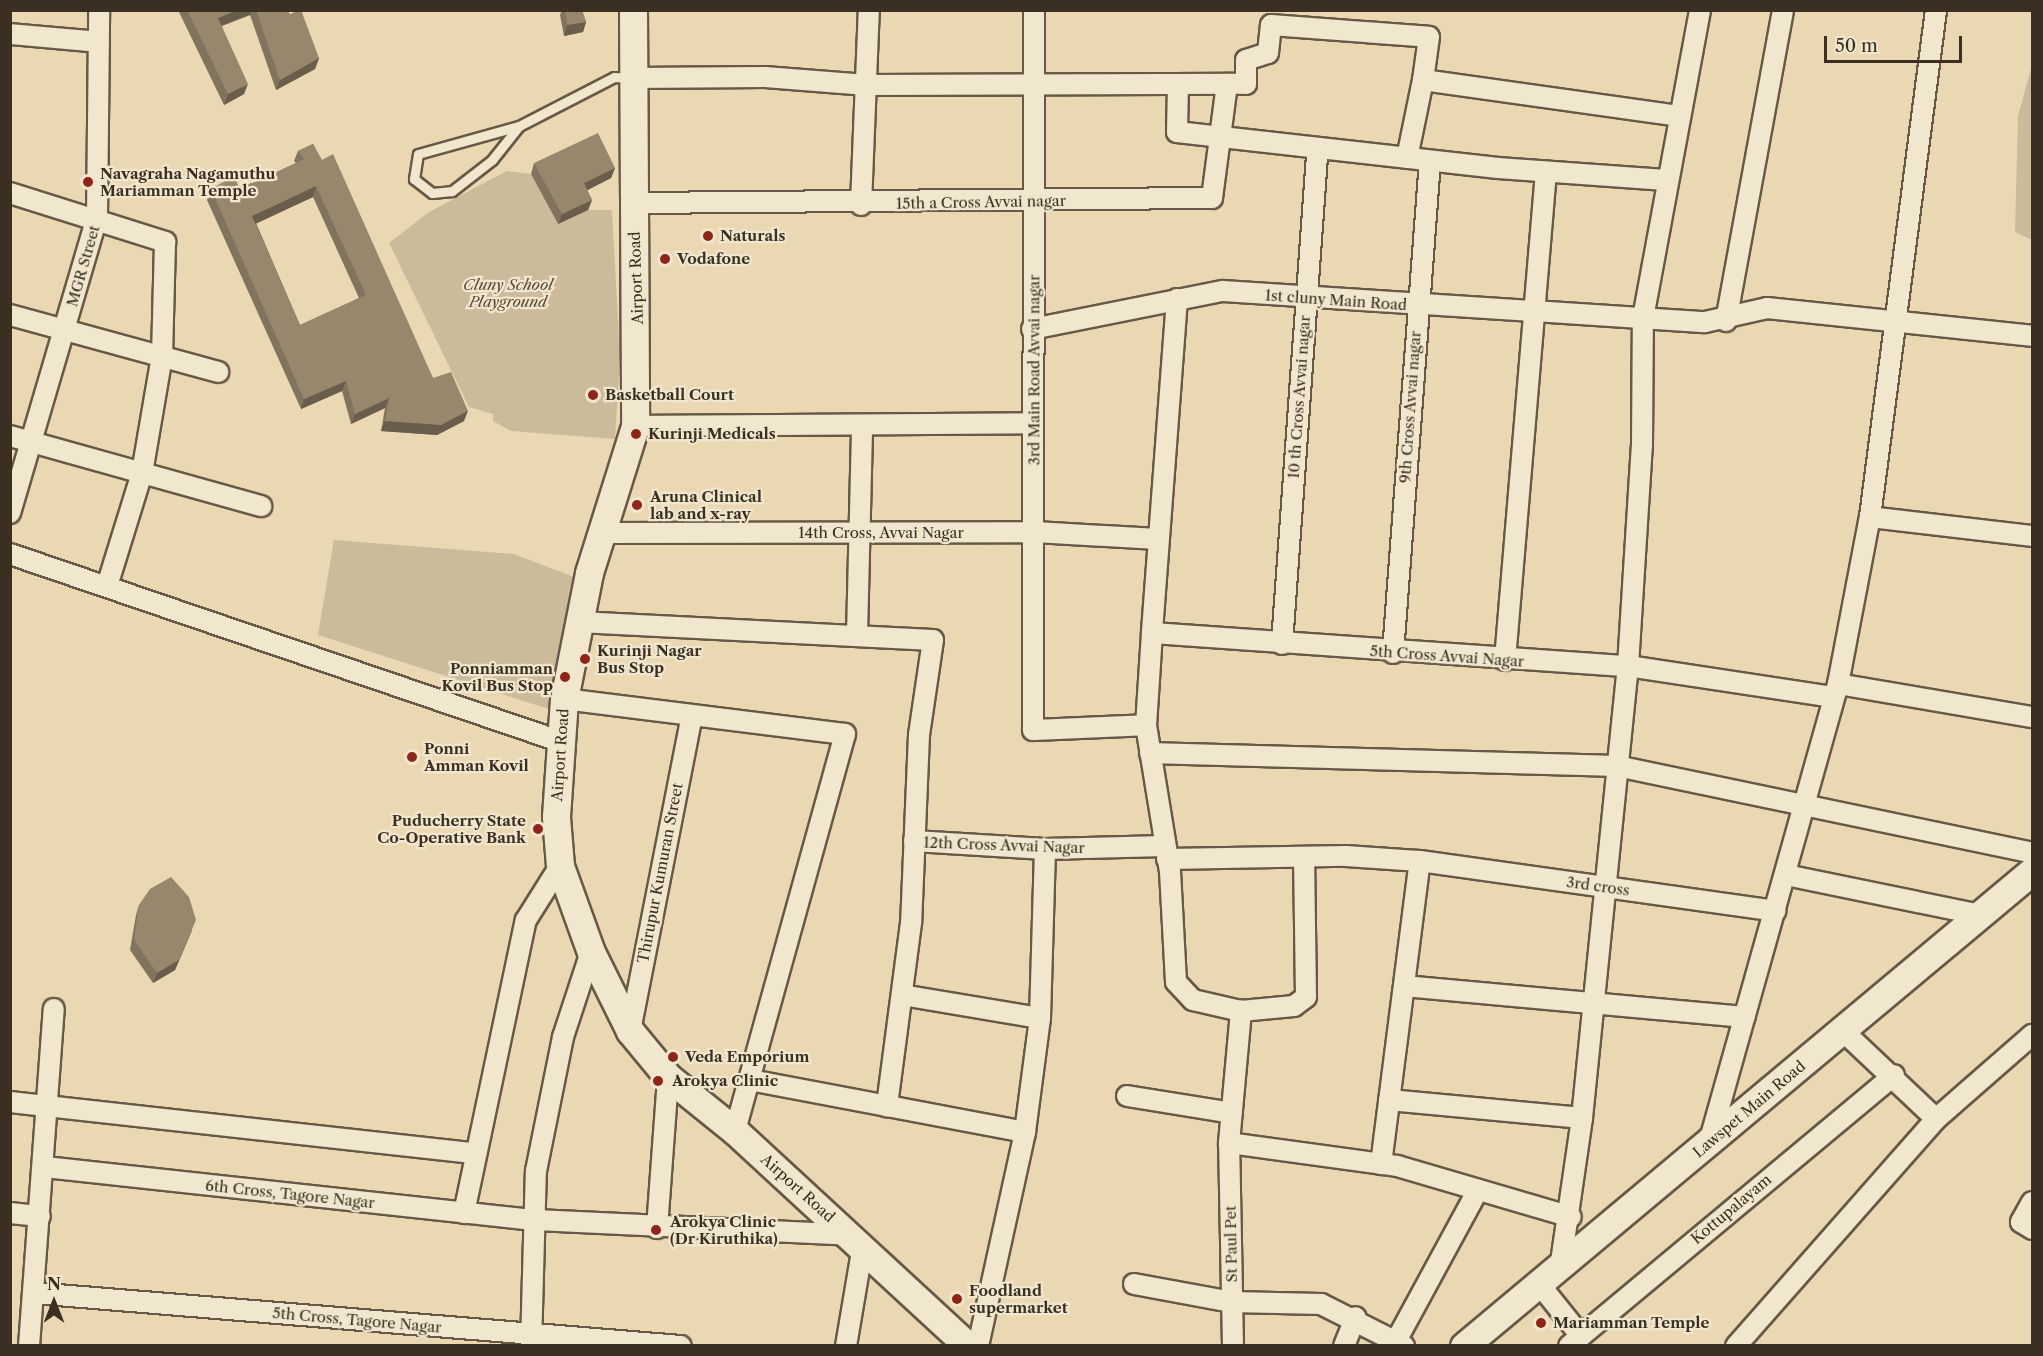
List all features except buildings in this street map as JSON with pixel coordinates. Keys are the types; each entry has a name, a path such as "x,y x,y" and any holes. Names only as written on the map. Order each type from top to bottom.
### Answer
{"street":[{"name":"MGR Street","path":"10,513 98,218 99,10"},
{"name":"Airport Road","path":"633,10 634,426 579,622 564,699 559,741 560,866 591,952 630,1031 668,1077 735,1131 857,1240 968,1346"},
{"path":"861,205 869,10"},
{"name":"3rd Main Road Avvai nagar","path":"1034,10 1036,200 1032,329 1035,532 1034,730 1146,725"},
{"path":"1575,1341 1550,1277 1570,1217 1628,666 1642,446 1643,318 1678,116 1701,10"},
{"path":"1726,321 1783,10"},
{"path":"1709,1143 1805,808 1836,690 1870,517 1936,10"},
{"path":"632,78 765,77 867,85 1034,87 1246,84 1246,60 1268,53 1271,18 1429,37 1407,158"},
{"path":"10,34 99,42"},
{"path":"1423,80 1678,116"},
{"path":"1178,84 1177,132 1317,150 1546,172 1666,180"},
{"name":"15th a Cross Avvai nagar","path":"634,202 861,205 1212,198 1223,138 1227,84"},
{"name":"10 th Cross Avvai nagar","path":"1282,644 1317,150"},
{"name":"9th Cross Avvai nagar","path":"1393,653 1417,306 1430,161"},
{"path":"1505,660 1531,314 1546,172"},
{"path":"10,193 98,218 165,242 162,356 142,473 107,586"},
{"name":"1st cluny Main Road","path":"1032,329 1223,291 1305,299 1531,314 1726,321 1767,308 2032,336"},
{"path":"1177,299 1146,725 1166,852 1176,982 1193,1000 1241,1011 1294,1006 1306,997 1304,857"},
{"path":"10,315 64,333 218,372"},
{"path":"634,426 1034,423"},
{"path":"857,634 862,426"},
{"path":"10,436 261,506"},
{"path":"1870,517 2032,536"},
{"name":"14th Cross, Avvai Nagar","path":"603,533 1035,532 1158,539"},
{"path":"10,554 559,741"},
{"path":"579,622 857,634 933,640 919,735 915,842 902,995 887,1106"},
{"name":"5th Cross Avvai Nagar","path":"1152,633 1393,653 1628,666 1836,690 2032,717"},
{"path":"564,699 845,734 735,1131"},
{"name":"Thirupur Kumuran Street","path":"630,1031 692,715"},
{"path":"1150,753 1617,766 1805,808 2032,853"},
{"name":"12th Cross Avvai Nagar","path":"915,842 1045,849 1304,857"},
{"path":"978,1346 1025,1132 1040,1018 1045,849"},
{"name":"3rd cross","path":"1304,857 1420,861 1776,911"},
{"path":"1381,1164 1420,861"},
{"path":"464,1214 475,1153 526,920 560,866"},
{"name":"Lawspet Main Road","path":"1464,1346 1550,1277 2032,871"},
{"path":"1786,875 1981,915"},
{"path":"532,1340 535,1220 545,1122 563,1037 591,952"},
{"path":"1404,986 1745,1017"},
{"path":"902,995 1040,1018"},
{"path":"23,1337 33,1293 45,1167 54,1009"},
{"name":"St Paul Pet","path":"1233,1346 1230,1143 1241,1011"},
{"path":"1843,1031 1894,1075 1936,1119"},
{"path":"1737,1346 1936,1119 2032,1035"},
{"name":"Kottupalayam","path":"1575,1341 1894,1075"},
{"path":"657,1228 668,1077"},
{"path":"750,1080 1025,1132"},
{"path":"1127,1096 1232,1113"},
{"path":"1389,1100 1582,1118"},
{"path":"10,1102 475,1153"},
{"path":"1230,1143 1381,1164 1570,1217"},
{"name":"6th Cross, Tagore Nagar","path":"45,1167 464,1214 857,1240"},
{"path":"1134,1284 1232,1302 1321,1304 1356,1317 1400,1343 1478,1190"},
{"path":"2032,1202 2021,1222 2032,1229"},
{"path":"10,1213 40,1216"},
{"path":"846,1346 857,1240"},
{"name":"5th Cross, Tagore Nagar","path":"33,1293 532,1340 681,1346"},
{"path":"1344,1346 1356,1317"}],"lane":[{"path":"519,126 492,160 452,191 432,194 414,179 418,154 519,126 614,77 632,78"}],"green space":[{"path":"2032,65 2032,240 2015,232 2018,116"},
{"name":"Cluny School Playground","path":"507,171 531,174 558,224 588,210 612,210 620,357 615,439 511,431 493,421 493,414 469,407 389,243 429,212"},
{"path":"334,540 514,554 579,579 558,712 318,635"}],"place":[{"name":"Navagraha Nagamuthu Mariamman Temple","path":"88,182"},
{"name":"Naturals","path":"708,236"},
{"name":"Vodafone","path":"665,259"},
{"name":"Basketball Court","path":"593,395"},
{"name":"Kurinji Medicals","path":"636,434"},
{"name":"Aruna Clinical lab and x-ray","path":"637,505"},
{"name":"Kurinji Nagar Bus Stop","path":"585,659"},
{"name":"Ponniamman Kovil Bus Stop","path":"565,677"},
{"name":"Ponni Amman Kovil","path":"412,757"},
{"name":"Puducherry State Co-Operative Bank","path":"538,829"},
{"name":"Veda Emporium","path":"673,1057"},
{"name":"Arokya Clinic","path":"658,1081"},
{"name":"Arokya Clinic (Dr Kiruthika)","path":"656,1230"},
{"name":"Foodland supermarket","path":"957,1299"},
{"name":"Mariamman Temple","path":"1541,1323"}]}
